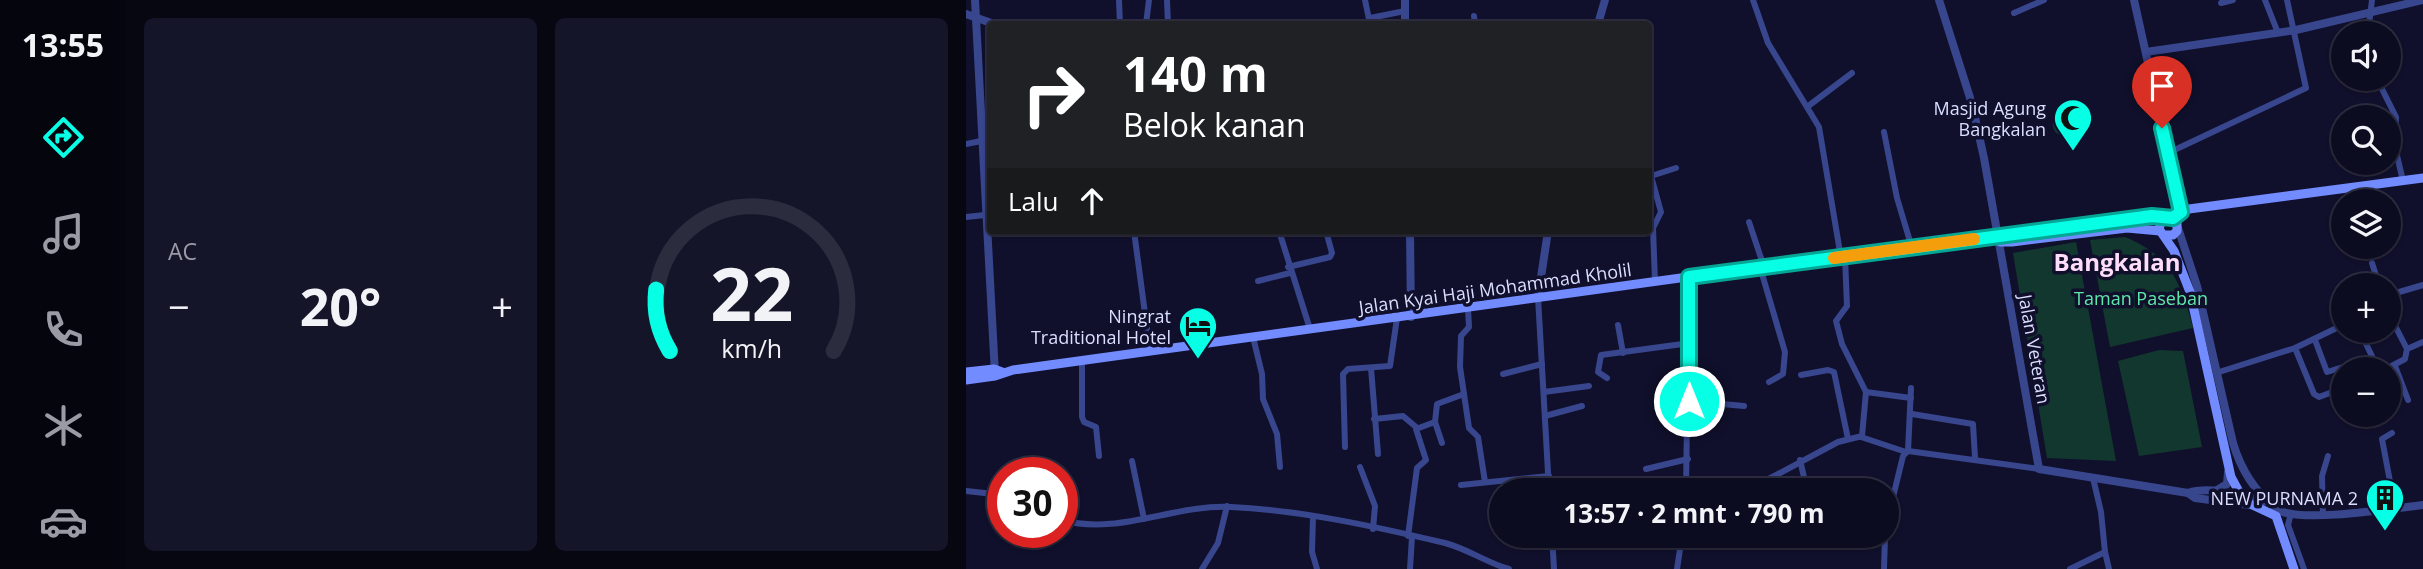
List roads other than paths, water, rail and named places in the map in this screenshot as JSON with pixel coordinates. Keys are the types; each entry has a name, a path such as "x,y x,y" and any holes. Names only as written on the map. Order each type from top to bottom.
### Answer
{"main road":[{"path":"2087,228 2152,216 2173,216 2423,178"},
{"path":"2087,228 2138,228 2173,235 2178,228 2173,216"},
{"path":"2173,216 2159,223 2190,292 2227,463 2239,495 2249,505 2271,508 2282,529 2294,569"},
{"name":"Jalan Kyai Haji Mohammad Kholil","path":"997,372 1762,267 2087,228"},
{"path":"966,372 997,372"},
{"path":"966,380 997,372"}],"street":[{"path":"975,0 987,224"},
{"path":"1119,0 1121,21"},
{"path":"1146,21 1149,0"},
{"path":"1167,0 1168,21"},
{"path":"1365,0 1370,21 1405,11"},
{"path":"1405,0 1405,21"},
{"path":"1599,21 1605,0"},
{"path":"1753,0 1769,43 1807,107 1823,141 1843,257 1847,306 1836,321 1842,344 1866,392 1861,438"},
{"name":"Jalan Veteran","path":"1939,0 1972,104 2039,469"},
{"path":"2014,13 2044,0"},
{"path":"2134,0 2168,153 2173,216"},
{"path":"2221,3 2234,0"},
{"path":"2265,0 2278,33"},
{"path":"2168,153 2304,90 2307,85 2287,0"},
{"path":"2369,21 2372,0"},
{"path":"2146,52 2296,30 2423,0"},
{"path":"966,14 987,22"},
{"path":"1474,16 1475,21"},
{"path":"1807,107 1852,74"},
{"path":"2383,91 2396,117 2395,147 2403,181"},
{"path":"1884,132 1897,198 1912,248"},
{"path":"966,144 981,141"},
{"path":"1652,175 1675,168"},
{"path":"1652,183 1661,212 1653,228 1655,282"},
{"path":"966,217 985,215"},
{"path":"1749,222 1785,352 1783,374 1769,382"},
{"path":"2178,228 2187,250 2241,466 2271,508"},
{"path":"988,235 997,372"},
{"path":"1135,235 1150,351"},
{"path":"1280,235 1310,329"},
{"path":"1258,281 1330,257 1332,253 1327,235"},
{"path":"1410,235 1411,317"},
{"path":"1461,485 1549,476 1538,297 1547,235"},
{"path":"2372,263 2375,273"},
{"path":"1687,478 1689,277"},
{"path":"2401,291 2423,285"},
{"path":"1468,309 1469,327 1462,334 1460,357 1469,428 1478,437 1485,482"},
{"path":"1345,447 1343,374 1348,369 1390,366 1397,318"},
{"path":"1618,325 1623,352"},
{"path":"2216,373 2295,348 2331,331"},
{"path":"1253,337 1262,374 1263,399 1277,433 1280,467"},
{"path":"2401,337 2407,349 2405,358 2401,361"},
{"path":"2315,340 2327,372 2331,371"},
{"path":"2407,349 2423,342"},
{"path":"1607,378 1599,375 1599,357 1690,343"},
{"path":"2295,348 2314,394 2319,397 2331,392"},
{"path":"1082,360 1082,417 1084,422 1096,427 1098,456"},
{"path":"1503,374 1542,364"},
{"path":"1370,368 1378,454"},
{"path":"1801,375 1828,370 1834,372 1848,439"},
{"path":"2401,382 2408,400"},
{"path":"1544,391 1589,386"},
{"path":"1899,480 1907,451 1912,414 1911,388"},
{"path":"1866,392 1911,398"},
{"path":"1442,443 1435,422 1437,404 1464,394"},
{"path":"1689,401 1744,406"},
{"path":"1545,416 1583,406"},
{"path":"1912,414 1973,424 1975,458"},
{"path":"1374,419 1403,416 1416,427 1426,460 1417,468 1409,569"},
{"path":"1416,427 1435,422"},
{"path":"2392,433 2382,439 2395,508"},
{"path":"1770,478 1800,460 1848,439 1861,438 1907,451 1975,458 2188,493 2239,495 2291,513 2323,516 2423,505"},
{"path":"2323,516 2322,476 2328,456"},
{"path":"1646,469 1688,459"},
{"path":"1800,460 1804,478"},
{"path":"1132,461 1144,519"},
{"path":"2214,492 2227,484 2227,463"},
{"path":"1360,467 1375,506 1373,529"},
{"path":"2093,478 2109,569"},
{"path":"966,491 987,493"},
{"path":"2188,493 2195,498 2249,505"},
{"path":"1202,569 1218,543 1227,506"},
{"path":"1078,521 1109,524 1189,509 1227,506 1276,510 1453,546 1493,567 1509,569"},
{"path":"2291,513 2288,525 2304,569"},
{"path":"1313,517 1312,552 1317,569"},
{"path":"1553,548 1554,569"},
{"path":"1677,569 1680,548"},
{"path":"1884,569 1885,548"},
{"path":"2070,569 2105,552"}],"place":[{"name":"Masjid Agung Bangkalan","path":"2073,152"},
{"name":"Ningrat Traditional Hotel","path":"1198,360"},
{"name":"NEW PURNAMA 2","path":"2385,532"}],"district":[{"name":"Bangkalan","path":"2117,261"}],"park label":[{"name":"Taman Paseban","path":"2141,298"}]}
